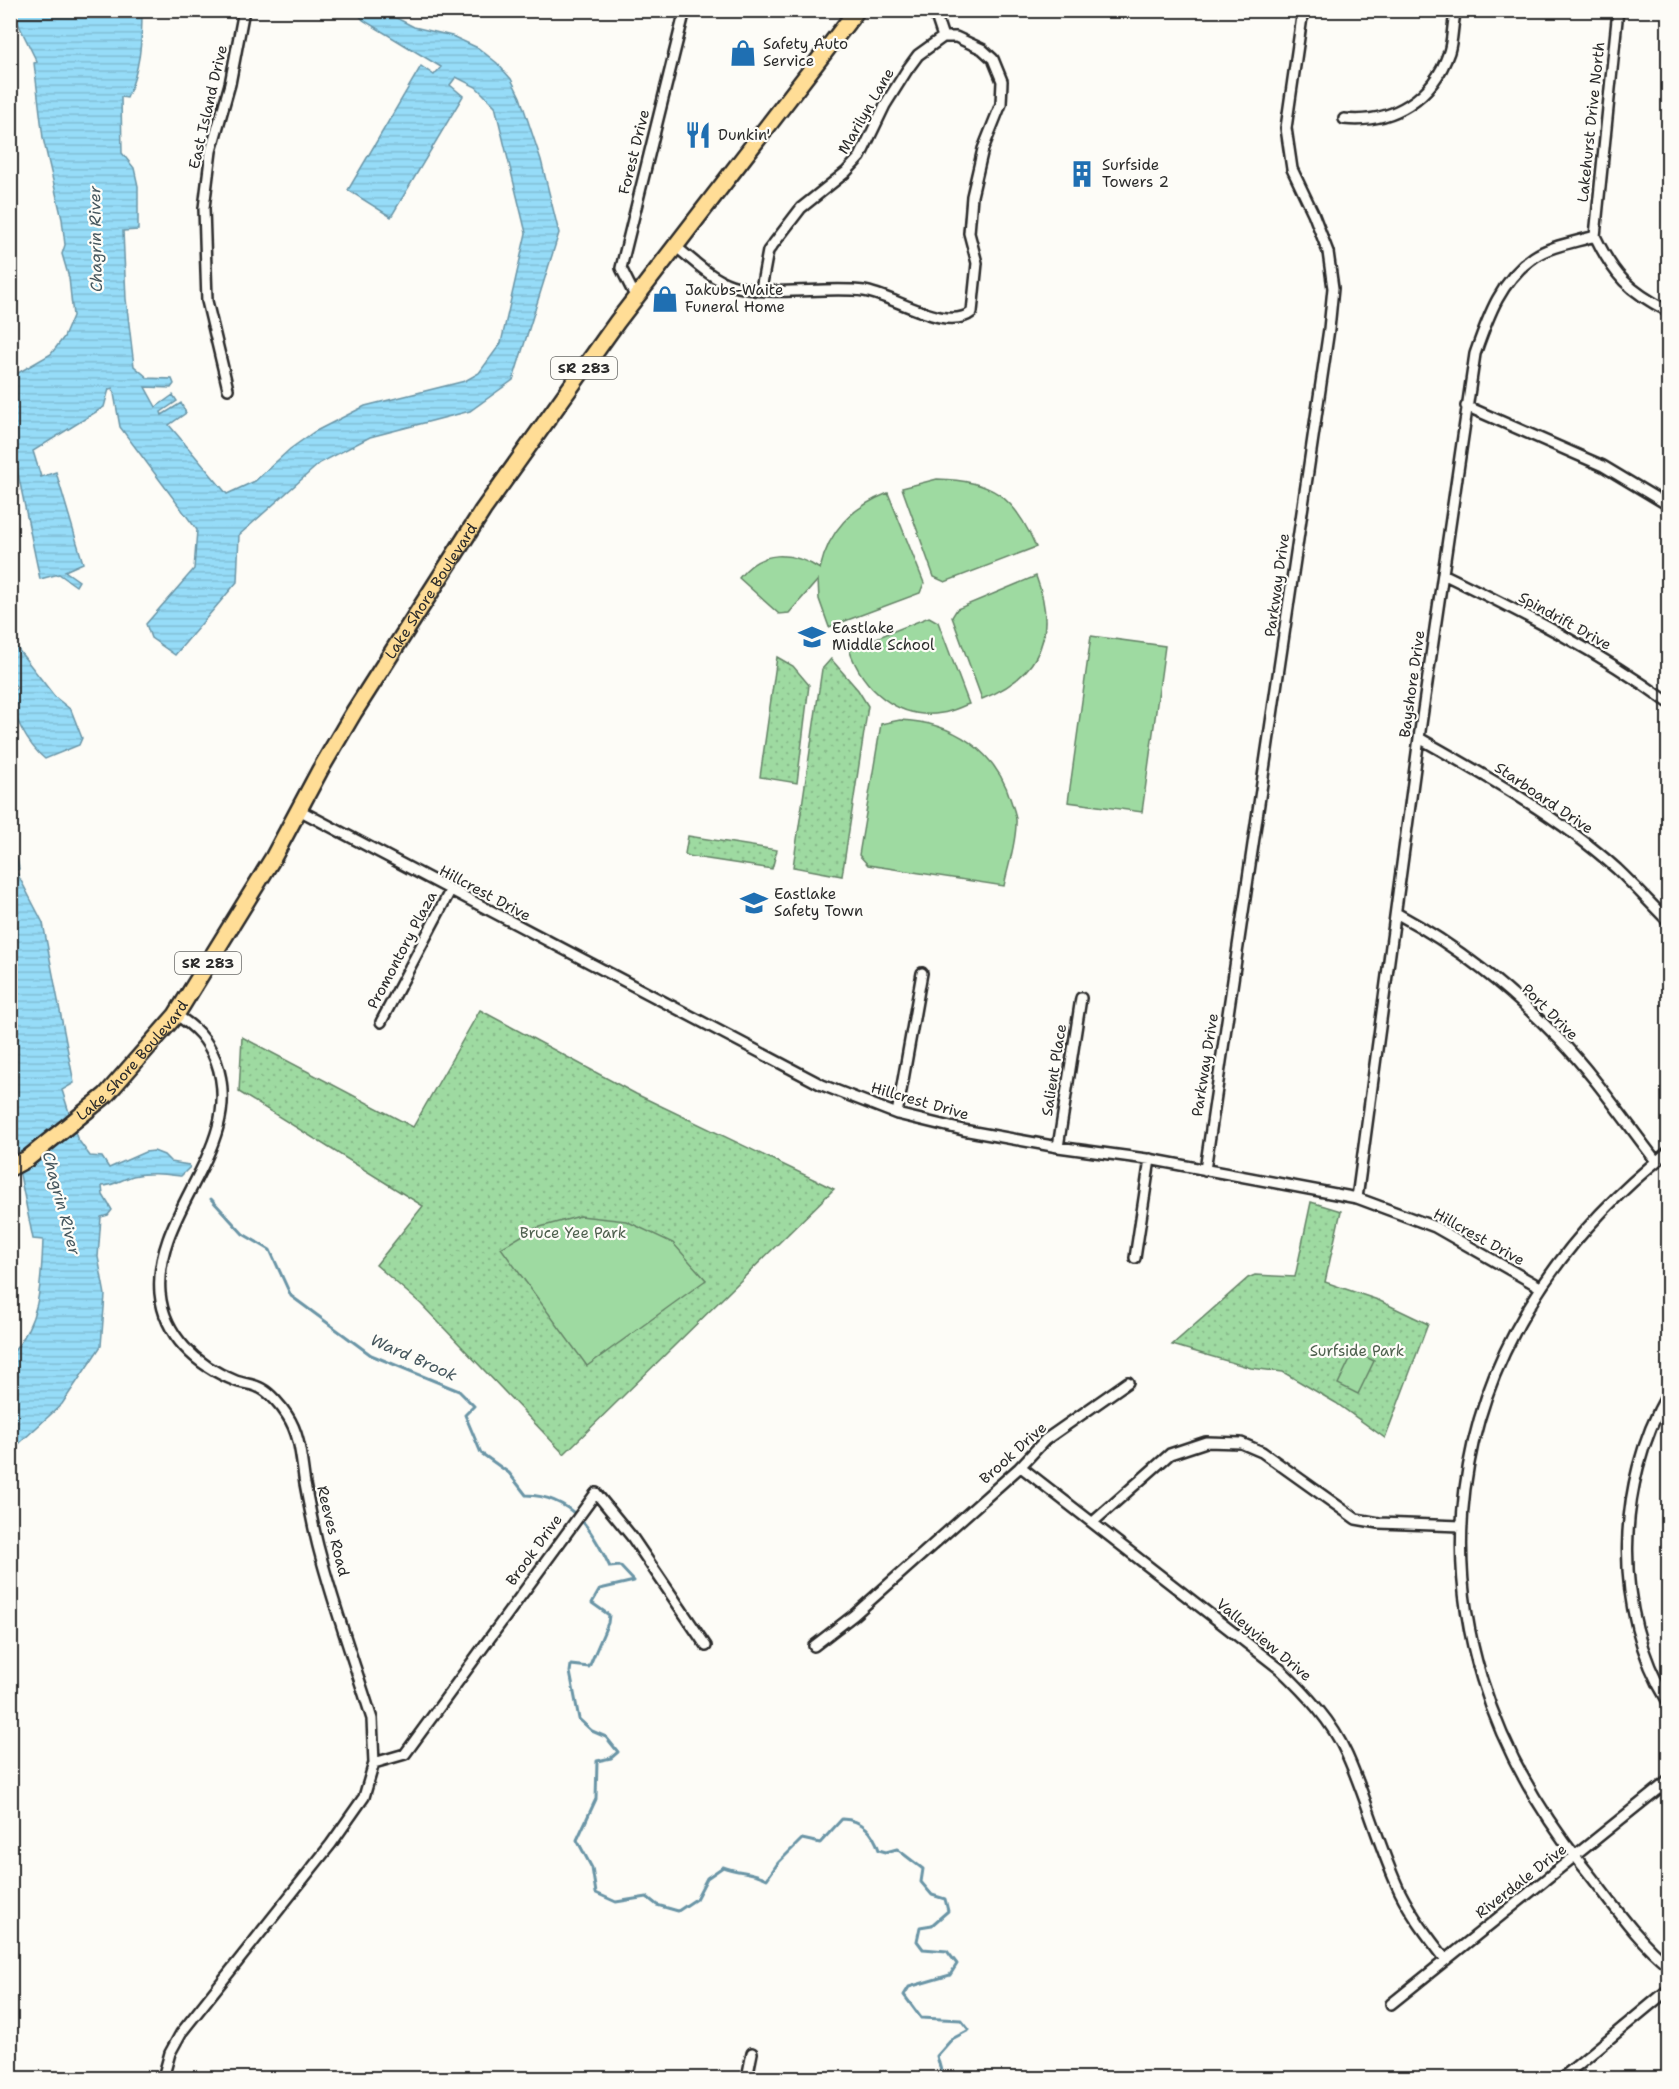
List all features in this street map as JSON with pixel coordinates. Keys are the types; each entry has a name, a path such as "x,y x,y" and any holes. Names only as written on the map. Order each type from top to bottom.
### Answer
{"main road":[{"name":"Lake Shore Boulevard","path":"10,1168 27,1159 106,1095 176,1015 273,858 348,722 458,546 636,298 857,10"}],"street":[{"name":"East Island Drive","path":"228,389 207,301 204,208 211,151 230,84 243,10"},
{"name":"Forest Drive","path":"636,298 621,268 685,10"},
{"path":"675,246 705,271 731,285 760,289 865,291 909,308 956,320 972,312 977,263 969,233 972,196 983,149 1001,104 1002,81 993,59 982,49 956,38 943,37 934,10"},
{"name":"Parkway Drive","path":"1205,1170 1329,329 1333,288 1328,252 1313,213 1292,170 1286,128 1303,10"},
{"path":"1344,119 1362,121 1394,114 1418,101 1443,67 1450,50 1456,10"},
{"name":"Lakehurst Drive North","path":"1595,236 1618,10"},
{"name":"Marilyn Lane","path":"760,289 768,251 801,208 846,172 860,157 885,105 907,70 918,55 943,37"},
{"path":"1595,236 1611,268 1630,288 1668,311"},
{"name":"Bayshore Drive","path":"1356,1198 1419,738 1475,354 1490,310 1506,283 1535,256 1595,236"},
{"path":"1467,406 1603,466 1668,505"},
{"name":"Spindrift Drive","path":"1443,574 1565,635 1635,678 1668,702"},
{"name":"Starboard Drive","path":"1419,738 1483,774 1557,821 1617,869 1668,921"},
{"name":"Hillcrest Drive","path":"299,810 822,1085 897,1114 963,1130 1058,1147 1150,1159 1356,1198 1435,1227 1540,1287"},
{"name":"Promontory Plaza","path":"381,1022 450,891"},
{"name":"Port Drive","path":"1396,914 1441,938 1495,979 1560,1041 1656,1161"},
{"path":"897,1114 922,973"},
{"name":"Salient Place","path":"1058,1147 1081,998"},
{"name":"Reeves Road","path":"163,2079 170,2053 181,2032 331,1844 363,1797 374,1762 372,1719 318,1546 300,1442 287,1414 262,1389 210,1369 188,1352 169,1326 160,1294 161,1263 172,1231 209,1155 221,1116 222,1105 221,1077 212,1053 198,1028 176,1015"},
{"path":"1668,1152 1585,1228 1540,1287 1512,1337 1479,1419 1468,1473 1461,1526 1470,1640 1484,1689 1503,1740 1533,1798 1576,1857 1639,1936 1668,1965"},
{"path":"1135,1258 1150,1159"},
{"name":"Brook Drive","path":"814,1646 854,1615 1021,1467 1045,1440 1128,1382"},
{"path":"1668,1393 1642,1454 1632,1493 1628,1533 1629,1578 1638,1629 1658,1685 1668,1702"},
{"path":"1093,1522 1170,1454 1206,1442 1241,1443 1262,1452 1356,1519 1378,1523 1461,1526"},
{"name":"Valleyview Drive","path":"1021,1467 1280,1669 1320,1711 1347,1754 1400,1890 1413,1916 1446,1960"},
{"name":"Brook Drive","path":"374,1762 405,1754 596,1492 632,1537 706,1646"},
{"name":"Riverdale Drive","path":"1391,2004 1668,1781"},
{"path":"1562,2079 1668,1990"},
{"path":"747,2079 752,2053"}],"green space":[{"path":"937,479 973,483 999,495 1019,515 1036,547 945,582 934,577 902,488"},
{"path":"888,493 924,583 920,593 829,627 819,599 818,580 789,613 779,614 739,578 757,562 777,556 799,559 820,569 829,543 843,522 863,506"},
{"path":"1036,576 1045,617 1044,635 1039,651 1030,666 1018,678 1002,690 982,699 952,617 957,609"},
{"path":"929,617 938,622 969,704 945,712 926,714 897,707 884,699 863,677 849,649"},
{"path":"1091,636 1165,646 1142,812 1068,802"},
{"path":"777,657 793,666 809,685 797,783 760,777"},
{"path":"831,659 858,690 868,706 842,876 793,867 822,669"},
{"path":"900,720 937,726 954,733 983,753 995,767 1004,783 1016,820 1016,831 1004,886 868,865 859,855 881,724"},
{"path":"688,836 777,850 772,869 688,856 685,854"},
{"name":"Bruce Yee Park","path":"480,1010 636,1094 834,1189 564,1454 421,1304 376,1265 423,1206 239,1092 242,1037 413,1127"},
{"name":"Surfside Park","path":"1311,1202 1341,1211 1325,1282 1378,1300 1428,1324 1385,1438 1336,1403 1283,1372 1251,1368 1172,1345 1248,1278 1255,1275 1295,1277"},
{"path":"580,1216 626,1221 673,1243 706,1280 587,1366 501,1248 533,1229"},
{"path":"1354,1351 1374,1361 1358,1394 1338,1384"}],"water":[{"name":"Chagrin River","path":"12,11 93,11 96,16 97,11 142,11 141,45 137,66 127,98 121,97 122,153 134,168 138,186 138,230 123,231 126,299 134,366 148,378 172,379 174,384 171,388 145,387 156,407 173,395 177,401 161,412 162,415 181,403 186,413 169,425 227,494 255,481 290,449 314,432 365,406 465,381 479,373 501,343 526,233 495,106 476,87 456,77 450,85 463,96 391,217 348,190 421,66 434,75 441,67 363,20 356,11 383,11 414,27 452,36 478,48 497,63 511,79 520,97 541,160 559,233 513,380 470,411 370,437 320,463 239,535 237,582 175,655 151,638 146,624 194,569 197,530 120,427 113,388 109,389 104,407 33,451 41,477 56,472 83,563 65,571 79,581 76,586 59,574 40,579 17,469 11,474 11,377 51,354 64,337 73,316 69,278 62,254 65,245 62,219 43,138 34,63 37,62"},
{"path":"10,639 55,697 71,710 82,738 79,745 45,759 27,738 17,720 12,701 11,693 17,688 11,680"},
{"name":"Chagrin River","path":"10,858 17,858 19,869 16,871 43,923 74,1083 62,1090 77,1138 90,1156 102,1157 109,1168 145,1152 154,1151 164,1155 171,1162 190,1167 181,1176 139,1175 102,1186 103,1195 112,1210 108,1215 101,1217 98,1257 105,1295 101,1346 62,1404 11,1451 11,1355 21,1342 34,1315 40,1286 43,1240 33,1239 11,1140"}],"waterway":[{"name":"Ward Brook","path":"211,1199 243,1234 270,1250 291,1296 371,1355 459,1391 474,1406 465,1415 481,1453 509,1473 526,1495 556,1501 568,1508 588,1528 610,1567 620,1566 634,1581 600,1589 592,1603 609,1615 608,1623 589,1667 571,1665 570,1672 579,1719 592,1731 606,1737 618,1752 611,1758 597,1761 596,1799 577,1840 592,1868 596,1893 616,1902 647,1897 657,1905 678,1911 696,1899 707,1878 723,1867 767,1879 778,1863 802,1839 820,1843 842,1819 856,1822 866,1828 874,1838 879,1850 886,1852 897,1849 923,1869 921,1882 932,1895 945,1899 948,1911 932,1925 920,1927 917,1941 923,1949 947,1951 957,1964 950,1975 909,1987 904,1995 921,2018 961,2020 969,2030 952,2039 937,2056 943,2078"}],"place":[{"name":"Safety Auto Service","path":"743,53"},
{"name":"Dunkin'","path":"698,135"},
{"name":"Surfside Towers 2","path":"1082,174"},
{"name":"Jakubs-Waite Funeral Home","path":"665,299"},
{"name":"Eastlake Middle School","path":"812,637"},
{"name":"Eastlake Safety Town","path":"754,903"}]}
